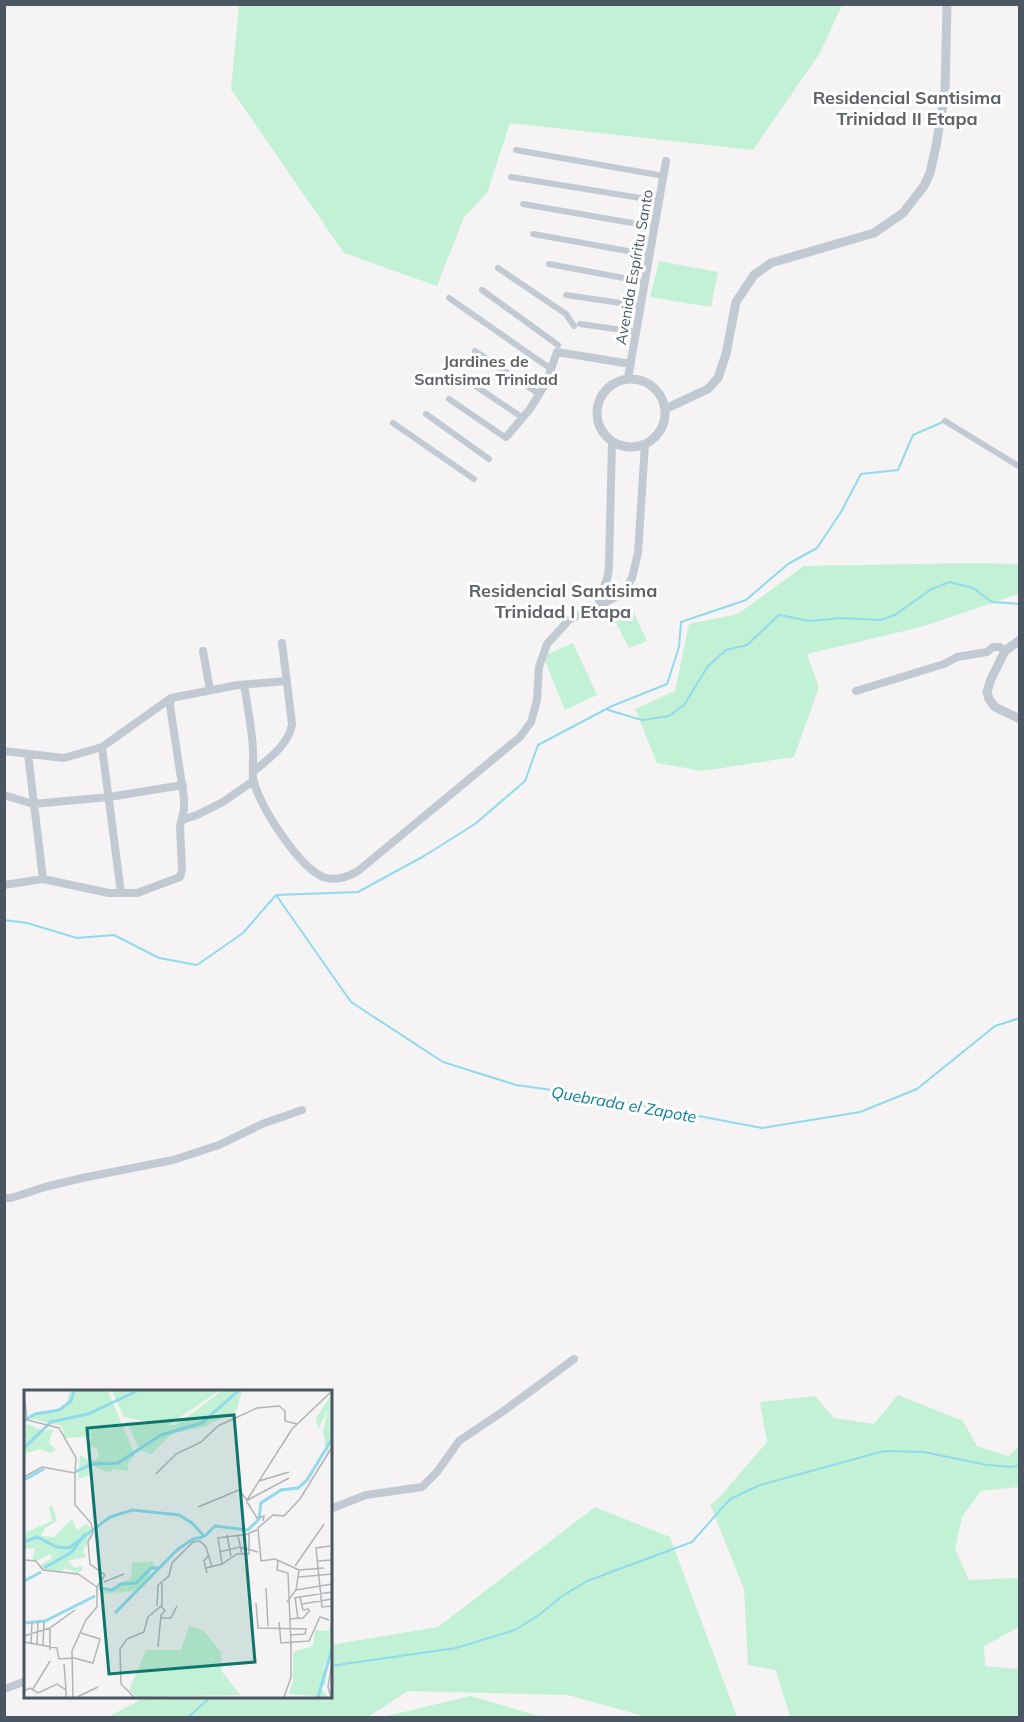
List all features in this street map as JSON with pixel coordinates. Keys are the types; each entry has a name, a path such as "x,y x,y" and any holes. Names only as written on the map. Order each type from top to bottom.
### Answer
{"street":[{"path":"665,409 692,399 708,389 718,378 726,354 736,302 754,275 771,262 874,233 903,213 924,186 930,173 945,93 947,4"},
{"path":"516,150 664,176"},
{"name":"Avenida Espíritu Santo","path":"628,378 666,161"},
{"path":"511,177 659,201"},
{"path":"523,204 655,227"},
{"path":"533,234 650,255"},
{"path":"549,264 645,282"},
{"path":"498,268 566,314 577,325 636,332"},
{"path":"482,290 558,345"},
{"path":"566,295 641,306"},
{"path":"449,298 551,369"},
{"path":"475,351 539,394"},
{"path":"449,399 507,436 523,418 539,394 557,352 631,364"},
{"path":"628,378 649,383 663,399 665,409 663,425 659,433 645,444 634,447 612,442 601,431 598,423 597,405 604,391 610,385 628,378"},
{"path":"465,379 523,418"},
{"path":"426,414 489,459"},
{"path":"945,421 1020,467"},
{"path":"393,423 474,479"},
{"path":"600,603 609,565 612,442"},
{"path":"243,686 253,747 253,781 274,824 310,870 326,878 346,877 358,871 520,737 531,722 537,700 539,667 547,644 569,620 600,603 609,601 626,588 637,562 645,444"},
{"path":"1020,640 1005,651 991,679 988,696 995,707 1020,719"},
{"path":"253,772 288,739 291,732 282,643"},
{"path":"856,691 944,664 957,657 987,652 993,647 1000,647 1005,651"},
{"path":"203,651 210,690"},
{"path":"4,751 63,758 102,747 168,702 238,685 287,681"},
{"path":"4,885 43,879 109,893 121,893 137,892 180,877 182,870 180,826 184,798 168,702"},
{"path":"102,747 121,893"},
{"path":"28,754 43,879"},
{"path":"182,820 198,815 223,802 253,781"},
{"path":"4,795 33,804 109,797 183,785"},
{"path":"169,787 184,798"},
{"path":"4,1198 82,1178 173,1160 219,1145 262,1124 302,1110"},
{"path":"332,1508 366,1495 422,1487 437,1472 459,1441 574,1359"},
{"path":"4,1689 24,1682"}],"green space":[{"path":"239,4 842,5 820,53 753,150 510,123 487,193 464,217 437,286 344,253 231,89"},
{"path":"659,261 718,272 711,307 650,297"},
{"path":"1019,564 1019,594 921,627 807,654 819,687 794,757 702,771 657,763 635,709 675,691 689,624 738,614 804,566"},
{"path":"633,611 647,641 629,648 615,621"},
{"path":"573,643 597,695 565,710 543,656"},
{"path":"898,1395 963,1421 977,1446 1008,1456 1019,1447 1019,1489 1018,1487 981,1491 962,1517 955,1549 969,1580 1019,1578 1019,1627 984,1646 985,1666 1019,1669 1019,1717 790,1717 776,1670 748,1665 744,1589 710,1504 716,1501 767,1442 760,1402 815,1396 834,1418 874,1424"},
{"path":"595,1507 670,1537 737,1717 647,1717 568,1695 408,1691 368,1717 108,1717 144,1698 332,1698 332,1645 438,1627"},
{"path":"471,1696 535,1715 555,1717 382,1717"}],"waterway":[{"path":"276,895 358,892 424,856 475,824 525,781 538,745 612,706 667,684 679,647 681,622 746,600 788,564 817,548 841,512 861,474 898,470 913,435 945,421"},
{"path":"608,710 642,720 669,716 684,705 708,666 726,650 747,645 779,615 810,621 841,618 880,620 895,615 930,590 949,582 973,588 992,602 1020,604"},
{"name":"Quebrada el Zapote","path":"276,895 351,1002 443,1062 516,1085 588,1095 762,1128 860,1112 917,1089 995,1026 1020,1018"},
{"path":"4,920 27,923 77,938 114,935 159,958 197,965 243,933 276,895"},
{"path":"332,1666 456,1648 515,1630 587,1581 692,1542 730,1499 760,1485 884,1451 924,1452 987,1465 1012,1467 1020,1465"},
{"path":"187,1718 210,1698"}],"district":[{"name":"Residencial Santisima Trinidad II Etapa","path":"907,107"},
{"name":"Jardines de Santisima Trinidad","path":"486,370"},
{"name":"Residencial Santisima Trinidad I Etapa","path":"563,600"}]}
